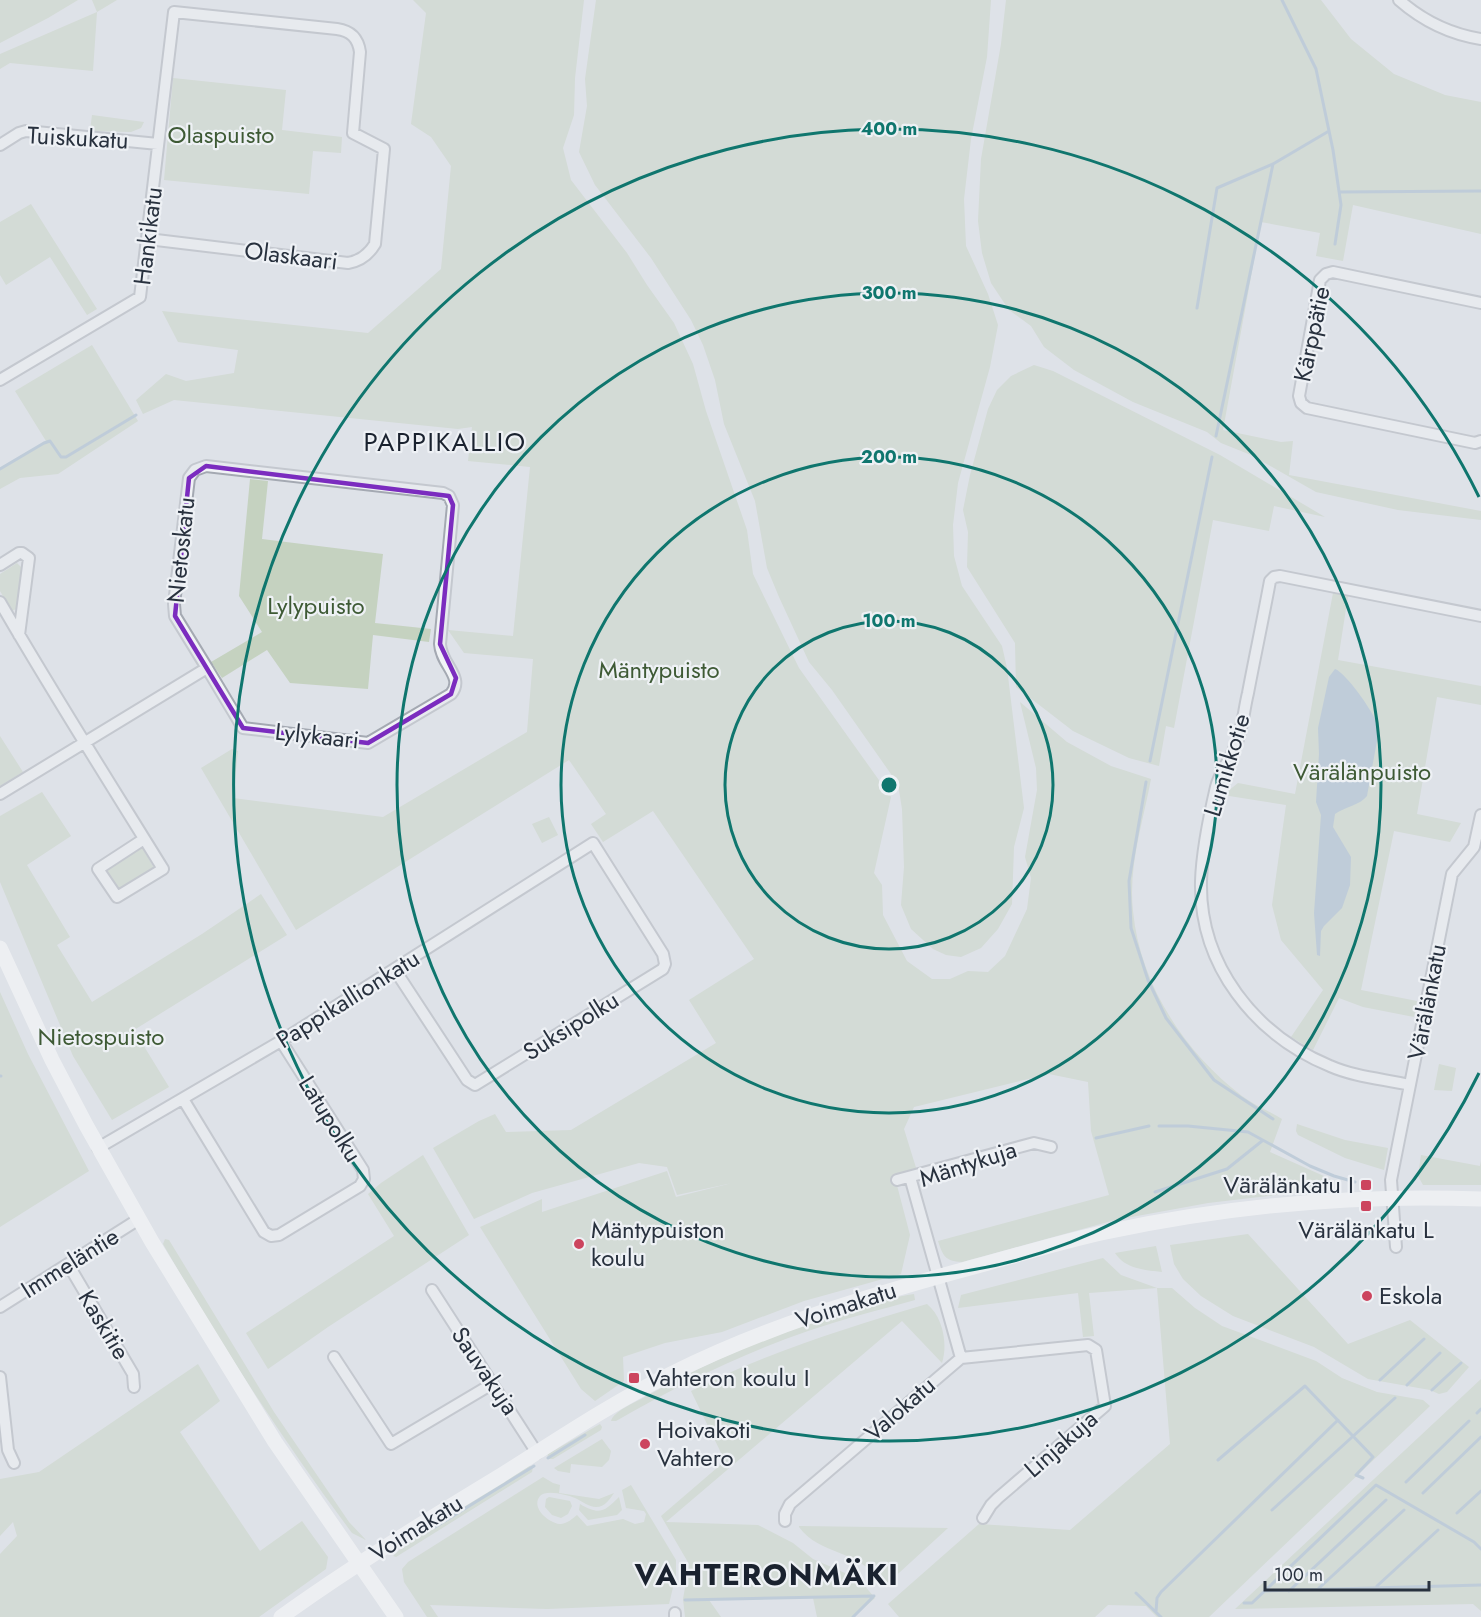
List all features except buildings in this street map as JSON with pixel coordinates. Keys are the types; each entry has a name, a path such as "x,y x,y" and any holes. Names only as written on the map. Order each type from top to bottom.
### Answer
{"street":[{"path":"1399,0 1432,24 1453,33 1481,39"},
{"name":"Hankikatu","path":"0,380 140,297 174,12"},
{"name":"Olaskaari","path":"148,239 348,263 364,257 375,244 384,149 353,133 360,52 356,38 346,30 174,12"},
{"name":"Tuiskukatu","path":"0,145 26,131 158,144"},
{"name":"Kärppätie","path":"1481,303 1333,272 1326,274 1320,280 1299,396 1301,403 1307,408 1475,443 1481,441"},
{"name":"Nietoskatu","path":"207,668 175,616 174,604 189,478 195,470 206,466 443,493"},
{"name":"Lylykaari","path":"207,668 243,728 368,743 451,694 456,689 456,678 440,654 440,644 453,505 449,496 443,493"},
{"path":"0,565 19,553 29,558 19,635"},
{"name":"Lumikkotie","path":"1410,1085 1331,1067 1298,1050 1266,1028 1245,1006 1225,976 1205,921 1201,882 1204,848 1216,787 1238,742 1270,582 1274,578 1280,576 1481,616"},
{"path":"0,602 163,869 117,897 98,869 144,838"},
{"path":"0,794 207,668"},
{"name":"Värälänkatu","path":"1396,1247 1391,1180 1452,874 1474,847 1481,815"},
{"name":"Pappikallionkatu","path":"98,1148 281,1041 593,843"},
{"name":"Suksipolku","path":"395,970 467,1080 475,1085 663,969 665,964 663,954 593,843"},
{"path":"0,948 52,1060 98,1148 139,1219 275,1442 396,1617"},
{"name":"Latupolku","path":"183,1099 264,1232 271,1236 279,1235 360,1186 364,1179 363,1170 281,1041"},
{"name":"Mäntykuja","path":"939,1277 910,1178 1035,1143 1051,1147"},
{"path":"897,1180 910,1178"},
{"name":"Voimakatu","path":"281,1617 324,1586 537,1453 671,1374 720,1351 809,1315 1106,1232 1250,1208 1392,1197 1481,1199"},
{"name":"Immeläntie","path":"0,1306 139,1219"},
{"name":"Kaskitie","path":"68,1264 133,1374 135,1387"},
{"path":"939,1277 961,1358"},
{"name":"Sauvakuja","path":"432,1290 537,1453"},
{"name":"Linjakuja","path":"961,1358 1088,1345 1096,1350 1105,1406 998,1498 983,1518"},
{"path":"334,1358 391,1444 492,1384"},
{"name":"Valokatu","path":"785,1521 790,1504 961,1358"},
{"path":"0,1377 8,1450 14,1463"}],"highlighted area":[{"path":"206,466 449,496 453,505 440,644 456,678 451,694 368,743 243,728 175,616 189,478"}],"green space":[{"path":"0,0 78,0 0,43"},
{"path":"92,0 117,0 97,12"},
{"name":"Mäntypuisto","path":"413,0 584,0 575,78 574,115 563,148 571,180 627,253 674,323 693,364 706,411 747,530 753,574 799,668 891,797 874,873 882,885 883,915 907,961 932,979 950,979 968,971 988,972 1005,956 1027,909 1031,878 1025,857 1037,790 1036,768 1020,702 1067,742 1111,766 1151,779 1134,861 1132,894 1137,938 1155,990 1168,1014 1201,1059 1242,1096 1282,1119 1270,1152 1326,1177 1333,1181 1331,1185 1319,1190 1208,1203 1115,1220 962,1262 956,1261 946,1257 938,1241 1109,1195 1091,1131 1088,1082 1049,1074 914,1107 904,1129 917,1171 894,1174 910,1235 901,1274 804,1301 722,1332 665,1343 623,1357 624,1381 595,1401 581,1389 480,1227 542,1199 542,1212 667,1171 676,1197 732,1183 677,1195 667,1167 639,1163 532,1193 474,1219 433,1148 495,1114 506,1132 571,1130 716,1043 689,1000 754,959 653,811 603,842 591,824 606,814 569,760 296,930 201,768 232,749 238,751 233,798 383,817 527,732 533,659 464,653 448,630 513,636 530,467 468,461 472,427 458,429 174,400 143,414 136,400 166,374 186,381 234,373 238,350 178,342 162,311 368,333 441,269 451,166 431,137 411,124 426,13"},
{"path":"596,0 991,0 987,57 971,139 964,199 966,246 988,294 998,325 990,367 958,483 953,525 954,556 962,586 1002,646 1007,668 1024,808 1014,847 1012,904 998,929 981,948 961,957 946,955 933,949 911,929 901,905 904,867 902,809 898,784 832,690 809,662 767,568 755,501 724,424 715,380 703,345 691,320 651,258 595,185 579,152 587,106 585,79"},
{"path":"1006,0 1321,0 1351,39 1394,74 1445,95 1481,102 1481,234 1353,205 1343,261 1316,256 1320,233 1261,222 1223,430 1281,442 1293,441 1289,475 1481,511 1481,520 1398,510 1316,492 1251,455 1221,443 1207,432 1133,402 1074,370 1044,347 1031,326 1009,310 991,283 982,253 978,221 981,159 1001,44"},
{"path":"97,12 93,71 10,63 0,69 0,54"},
{"name":"Olaspuisto","path":"173,78 286,90 282,130 342,137 341,153 313,151 309,194 164,180"},
{"path":"92,115 144,122 141,128 131,132 90,131"},
{"path":"31,204 97,309 87,315 50,257 6,285 0,275 0,222"},
{"path":"92,345 138,421 58,474 20,478 0,489 0,468 46,441 15,391"},
{"path":"1034,365 1053,371 1220,455 1325,517 1274,506 1269,531 1213,520 1174,728 1166,726 1159,766 1129,758 1073,731 1016,687 1015,643 967,567 968,532 963,510 988,409 997,390 1011,376"},
{"name":"Lylypuisto","path":"250,479 268,481 262,539 383,554 375,623 431,629 429,642 373,635 368,689 290,683 267,650 222,678 211,662 262,632 239,596"},
{"path":"17,563 22,568 18,608 12,611 0,591 0,574"},
{"name":"Värälänpuisto","path":"1333,593 1348,596 1338,660 1481,686 1481,705 1437,697 1417,814 1461,823 1450,842 1394,831 1361,990 1417,1001 1414,1017 1363,1007 1339,998 1313,1050 1291,1037 1323,990 1281,940 1272,905 1286,805 1223,795 1238,783 1295,794"},
{"path":"0,736 23,772 0,786"},
{"name":"Nietospuisto","path":"42,792 71,836 27,865 70,937 57,945 92,1002 202,934 261,894 287,935 134,1030 169,1087 112,1120 73,1056 0,882 0,816"},
{"path":"549,817 558,835 542,843 532,824"},
{"path":"142,847 154,868 118,891 105,871"},
{"path":"0,992 28,1054 89,1171 0,1227"},
{"path":"1439,1064 1456,1068 1452,1091 1434,1090"},
{"path":"1297,1124 1345,1140 1388,1148 1384,1170 1345,1158 1298,1135"},
{"path":"423,1155 469,1235 268,1369 246,1333 394,1236 368,1194"},
{"path":"1421,1155 1480,1166 1481,1161 1481,1185 1423,1185 1418,1176"},
{"path":"1248,1234 1348,1344 1410,1320 1469,1367 1447,1392 1439,1394 1430,1390 1368,1379 1314,1347 1233,1316 1201,1296 1183,1279 1174,1264 1170,1245"},
{"path":"165,1239 169,1240 274,1412 349,1522 366,1540 352,1533 301,1463 230,1355 185,1281 163,1244"},
{"path":"1156,1246 1162,1272 1130,1266 1115,1253"},
{"path":"1103,1258 1121,1275 1157,1288 1089,1293 1094,1336 1083,1337 1078,1293 958,1308 961,1295"},
{"path":"1157,1288 1172,1288 1195,1308 1222,1326 1316,1361 1342,1378 1377,1392 1423,1400 1430,1406 1209,1617 1157,1617 1146,1606 1108,1605 1095,1617 899,1617 888,1604 979,1524 1070,1530 1170,1444"},
{"path":"914,1294 915,1300 821,1327 734,1360 616,1421 611,1421 616,1414 630,1405 696,1370 751,1345 835,1315"},
{"path":"927,1304 937,1316 943,1331 942,1363 902,1321 666,1522 758,1525 793,1543 813,1559 854,1577 875,1598 854,1617 817,1617 813,1598 709,1600 721,1617 685,1617 683,1599 689,1564 661,1516 725,1461 691,1391 777,1353"},
{"path":"198,1364 220,1401 180,1432 260,1551 302,1521 328,1557 326,1569 259,1617 0,1617 0,1554 17,1536 13,1522 0,1536 0,1479 39,1472"},
{"path":"1481,1379 1481,1611 1473,1604 1235,1609"},
{"path":"600,1424 601,1430 553,1459 547,1459 548,1454"},
{"path":"602,1439 611,1451 609,1460 602,1467 571,1464 570,1473 554,1468"},
{"path":"529,1466 533,1467 532,1472 396,1557 393,1556 412,1538"},
{"path":"543,1477 560,1485 559,1493 599,1499 614,1493 605,1504 599,1507 562,1494 547,1493 540,1496 539,1510 547,1518 561,1524 577,1515 587,1526 623,1519 635,1524 644,1522 646,1514 644,1511 626,1508 622,1490 631,1485 676,1560 676,1575 669,1604 547,1609 430,1605 438,1617 427,1617 404,1582 402,1569 408,1562"},
{"path":"549,1497 570,1501 572,1506 568,1514 561,1518 552,1515 545,1507 546,1499"},
{"path":"619,1497 622,1510 617,1515 588,1520 579,1510 580,1504 597,1511 606,1509"},
{"path":"799,1527 948,1528 888,1583 880,1582 861,1563 817,1543"}],"water":[{"path":"1335,669 1351,684 1369,708 1377,723 1378,735 1367,796 1335,814 1333,827 1351,857 1350,885 1342,908 1321,931 1320,956 1317,955 1314,913 1321,815 1316,802 1318,728 1329,677"}],"waterway":[{"path":"1282,0 1316,69 1333,150 1341,205 1335,244"},
{"path":"1197,308 1217,188 1273,164 1329,131"},
{"path":"1216,436 1273,164"},
{"path":"1339,192 1481,191"},
{"path":"0,469 50,441 61,457 66,457 136,415"},
{"path":"1150,761 1212,457"},
{"path":"1146,782 1129,881 1131,928 1148,980 1166,1018 1214,1080 1273,1119"},
{"path":"1096,1138 1149,1126"},
{"path":"1159,1126 1188,1126 1248,1132 1310,1166 1355,1182"},
{"path":"1155,1192 1227,1169 1262,1141"},
{"path":"1380,1380 1424,1339"},
{"path":"1407,1385 1440,1353"},
{"path":"1432,1390 1461,1363"},
{"path":"1218,1460 1305,1386 1373,1457 1356,1475 1363,1478"},
{"path":"1272,1510 1395,1398"},
{"path":"1477,1413 1481,1409"},
{"path":"1156,1612 1157,1598 1161,1592 1338,1420"},
{"path":"1406,1482 1469,1421"},
{"path":"548,1458 585,1435"},
{"path":"1423,1493 1481,1437"},
{"path":"435,1527 534,1466"},
{"path":"1244,1603 1252,1603 1376,1485 1474,1542 1481,1549"},
{"path":"1457,1513 1481,1491"},
{"path":"1289,1591 1386,1500"},
{"path":"1319,1588 1404,1510"},
{"path":"1377,1586 1438,1530"},
{"path":"1265,1591 1481,1585"},
{"path":"1136,1593 1161,1617"},
{"path":"685,1600 874,1596"},
{"path":"853,1617 873,1597"}],"place":[{"name":"Värälänkatu I","path":"1366,1185"},
{"name":"Värälänkatu L","path":"1366,1206"},
{"name":"Mäntypuiston koulu","path":"579,1244"},
{"name":"Eskola","path":"1367,1296"},
{"name":"Vahteron koulu I","path":"634,1378"},
{"name":"Hoivakoti Vahtero","path":"645,1444"}],"district":[{"name":"PAPPIKALLIO","path":"445,442"},
{"name":"VAHTERONMÄKI","path":"767,1575"}]}
